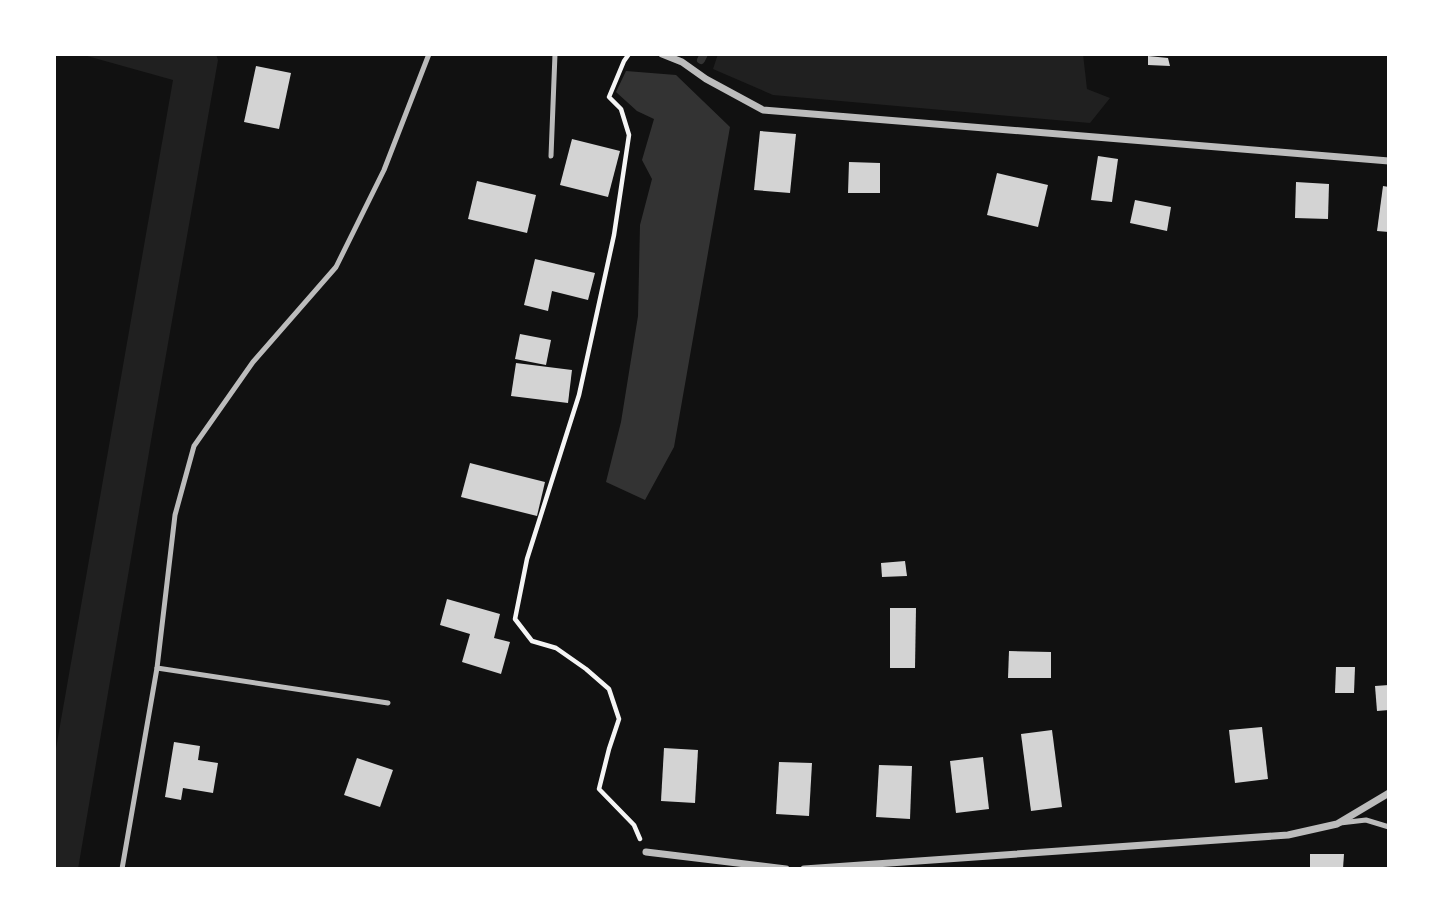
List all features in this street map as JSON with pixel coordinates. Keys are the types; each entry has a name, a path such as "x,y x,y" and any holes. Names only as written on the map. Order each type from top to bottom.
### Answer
{"street":[{"path":"662,54 682,62 706,79 763,110 1389,161"},
{"path":"804,869 1288,835 1337,824 1389,793"},
{"path":"646,852 786,869"}],"lane":[{"path":"122,869 157,668 175,516 194,446 253,362 336,267 384,170 429,54"},
{"path":"551,156 555,54"},
{"path":"157,668 388,703"},
{"path":"1337,824 1366,820 1389,827"}],"path":[{"path":"629,54 609,96 621,109 629,135 614,234 579,395 527,559 515,619 532,641 556,648 609,688 619,719 608,749 599,789 634,825 646,852"}],"shaded area":[{"path":"80,54 216,54 218,60 78,869 54,869 54,760 173,80"},
{"path":"718,54 1083,54 1087,89 1110,98 1090,123 773,95 713,69"},
{"path":"626,71 676,75 730,127 674,447 645,500 606,482 621,422 638,316 640,225 652,179 642,160 654,119 637,111 616,92"}],"building":[{"path":"1148,56 1168,58 1170,66 1148,65"},
{"path":"256,66 291,73 279,129 244,122"},
{"path":"760,131 796,134 790,193 754,190"},
{"path":"572,139 620,151 608,197 560,185"},
{"path":"1098,156 1118,159 1112,202 1091,200"},
{"path":"849,162 880,163 880,193 848,193"},
{"path":"997,173 1048,185 1038,227 987,215"},
{"path":"477,181 536,195 527,233 468,219"},
{"path":"1296,182 1329,184 1328,219 1295,218"},
{"path":"1383,186 1389,187 1389,232 1377,231"},
{"path":"1135,200 1171,207 1167,231 1130,223"},
{"path":"535,259 595,273 588,300 552,291 548,311 524,305"},
{"path":"520,334 551,340 546,365 515,359"},
{"path":"516,363 572,370 568,403 511,396"},
{"path":"470,463 545,482 537,516 461,497"},
{"path":"905,561 907,576 882,577 881,563"},
{"path":"447,599 500,614 494,638 510,642 501,674 462,662 470,634 440,625"},
{"path":"890,608 916,608 915,668 890,668"},
{"path":"1009,651 1051,652 1051,678 1008,678"},
{"path":"1336,667 1355,667 1354,693 1335,693"},
{"path":"1389,685 1389,710 1377,711 1375,686"},
{"path":"1262,727 1268,779 1235,783 1229,730"},
{"path":"1052,730 1062,807 1031,811 1021,734"},
{"path":"174,742 200,746 198,760 218,763 213,793 183,788 181,800 165,797"},
{"path":"664,748 698,750 695,803 661,801"},
{"path":"983,757 989,809 956,813 950,761"},
{"path":"357,758 393,770 380,807 344,795"},
{"path":"779,762 812,763 809,816 776,814"},
{"path":"879,765 912,766 910,819 876,817"},
{"path":"1310,854 1344,854 1343,869 1310,869"}],"waterway":[{"path":"701,60 704,54"}]}
